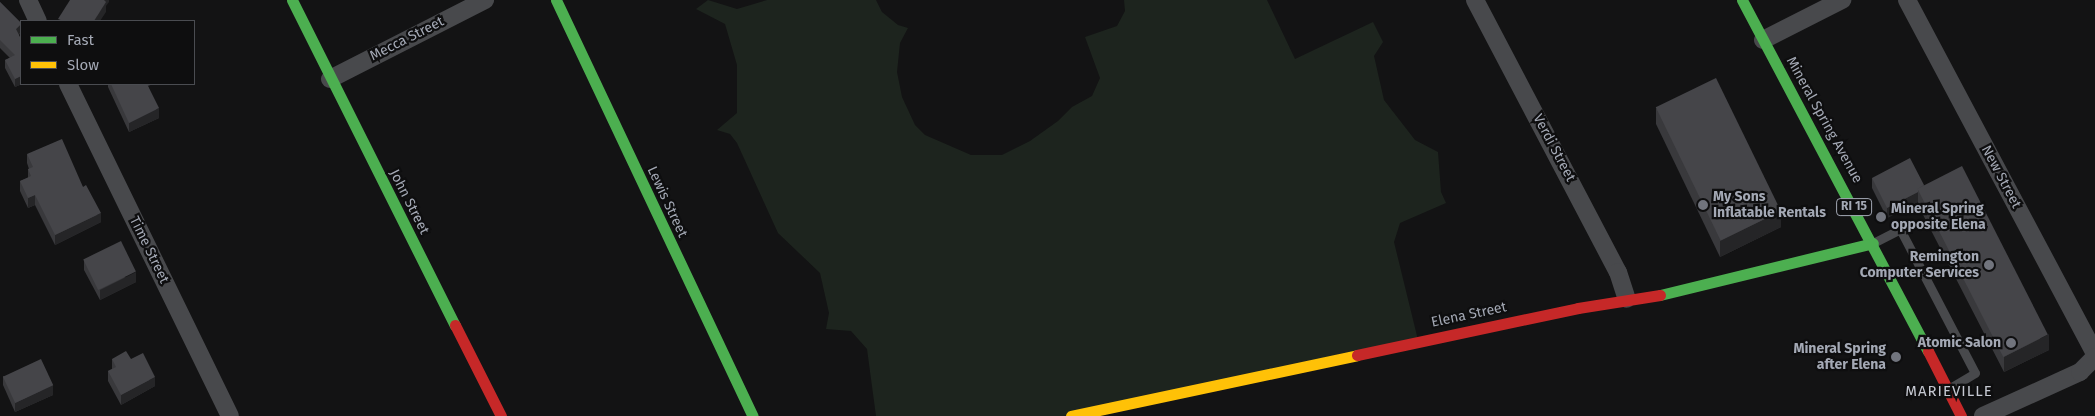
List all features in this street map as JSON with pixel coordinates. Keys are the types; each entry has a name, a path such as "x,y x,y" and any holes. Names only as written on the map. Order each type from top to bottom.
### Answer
{"street":[{"path":"28,0 38,20"},
{"name":"John Street","path":"292,0 330,79 501,416"},
{"name":"Mecca Street","path":"330,79 485,0"},
{"name":"Lewis Street","path":"556,0 753,416"},
{"name":"Verdi Street","path":"1475,0 1618,272 1627,299"},
{"name":"Mineral Spring Avenue","path":"1742,0 1873,243 1961,416"},
{"path":"1763,40 1842,0"},
{"name":"New Street","path":"1907,0 2095,353"},
{"name":"Time Street","path":"68,85 230,416"},
{"name":"Elena Street","path":"1071,416 1180,390 1627,299 1687,291 1873,243"},
{"path":"1984,416 2080,372 2095,357"}],"lane":[{"path":"1873,243 1900,229 1975,373 1947,389"}],"shaded area":[{"path":"708,0 737,9 767,0 876,0 882,12 898,25 908,28 900,43 897,72 902,97 915,125 925,135 971,155 1002,155 1030,141 1058,121 1072,107 1092,96 1100,78 1085,37 1117,26 1125,11 1124,0 1267,0 1295,59 1373,22 1383,42 1374,56 1384,100 1415,140 1438,152 1441,192 1446,203 1400,223 1394,242 1418,340 1068,416 876,416 867,349 851,331 826,329 829,313 820,273 778,233 737,143 730,134 717,130 737,113 737,65 725,24 696,9"}],"building":[{"path":"70,0 104,0 106,2 95,20 58,19"},
{"path":"0,2 20,22 16,29 20,37 20,76 15,79 5,60 15,55 0,40"},
{"path":"1716,78 1781,211 1721,240 1656,107"},
{"path":"111,85 148,85 159,108 129,123"},
{"path":"62,139 83,187 86,185 101,213 55,235 35,195 28,198 20,181 31,176 28,169 33,167 27,154"},
{"path":"1910,158 1924,185 1918,189 1918,192 1887,208 1872,178"},
{"path":"1962,166 2048,334 2003,357 1917,189"},
{"path":"121,241 136,272 98,290 83,259"},
{"path":"126,351 131,359 143,353 155,377 121,395 108,371 116,367 112,359"},
{"path":"41,359 53,385 15,403 3,377"}],"traffic: fast":[{"path":"292,0 455,325"},
{"path":"556,0 753,416"},
{"path":"1742,0 1928,351"},
{"path":"1660,295 1873,243"}],"traffic: slow":[{"path":"1071,416 1357,355"}],"traffic: jam":[{"path":"1357,355 1578,308 1660,295"},
{"path":"455,325 501,416"},
{"path":"1928,351 1961,416"}],"place":[{"name":"My Sons Inflatable Rentals","path":"1703,205"},
{"name":"Mineral Spring opposite Elena","path":"1881,217"},
{"name":"Remington Computer Services","path":"1989,265"},
{"name":"Atomic Salon","path":"2011,343"},
{"name":"Mineral Spring after Elena","path":"1896,357"}],"district":[{"name":"MARIEVILLE","path":"1949,392"}]}
